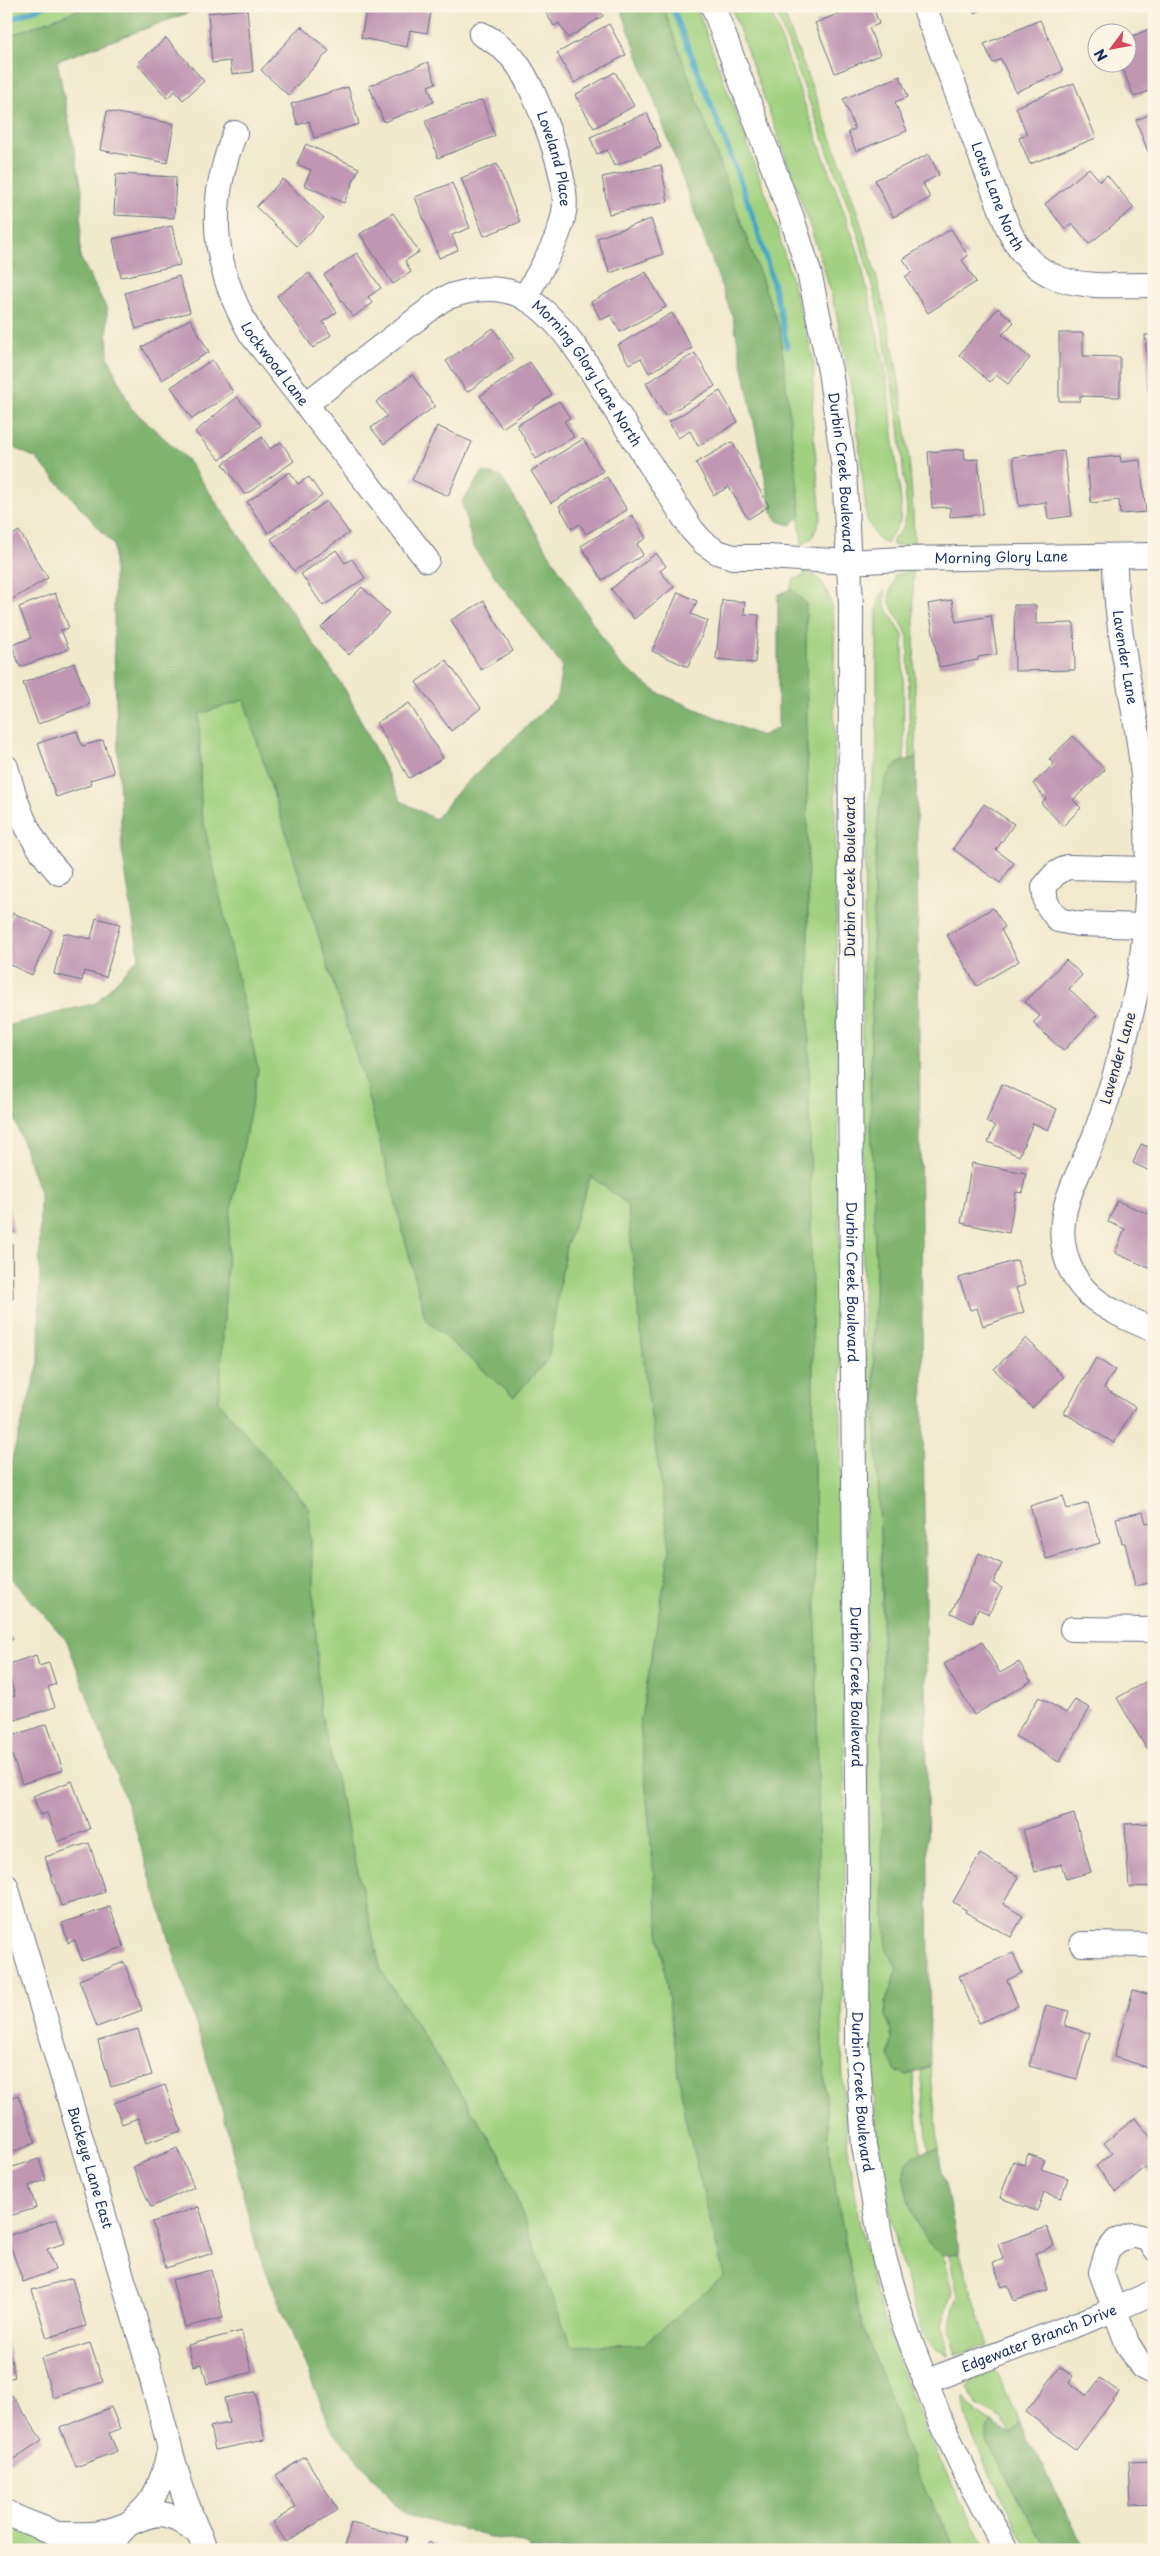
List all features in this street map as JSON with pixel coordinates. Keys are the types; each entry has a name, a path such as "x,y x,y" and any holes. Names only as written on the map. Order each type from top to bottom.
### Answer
{"street":[{"name":"Durbin Creek Boulevard","path":"713,6 792,218 809,272 830,372 844,469 849,562 850,1078 859,2090 865,2156 882,2248 902,2319 925,2382 968,2479 1006,2550"},
{"name":"Lotus Lane North","path":"924,6 1008,228 1024,257 1051,277 1066,282 1098,285 1154,284"},
{"name":"Loveland Place","path":"481,34 500,47 511,58 529,84 562,172 565,188 565,211 561,226 525,298"},
{"name":"Lockwood Lane","path":"235,133 226,155 218,190 216,227 218,251 225,280 236,308 251,334 427,560"},
{"name":"Morning Glory Lane North","path":"306,404 443,299 455,294 481,289 507,291 525,298 542,309 557,325 594,376 692,530 703,542 717,552 733,558 768,557 849,562"},
{"name":"Morning Glory Lane","path":"849,562 1154,555"},
{"name":"Lavender Lane","path":"1115,556 1118,621 1142,772 1147,832 1144,926 1134,1004 1118,1067 1094,1136 1067,1203 1062,1228 1065,1254 1083,1289 1108,1310 1154,1330"},
{"path":"6,767 17,810 27,830 44,856 59,873"},
{"path":"1144,926 1078,924 1058,920 1046,903 1044,887 1055,874 1067,867 1146,869"},
{"path":"1072,1629 1154,1630"},
{"name":"Buckeye Lane East","path":"6,1886 153,2378 186,2507 206,2544"},
{"path":"1082,1944 1154,1945"},
{"path":"1154,2248 1150,2240 1132,2235 1116,2241 1107,2252 1102,2272 1127,2343 1142,2367 1154,2372"},
{"name":"Edgewater Branch Drive","path":"925,2382 1114,2310 1154,2292"},
{"name":"Buckeye Lane East","path":"111,2550 120,2531 129,2524 154,2495 162,2478 170,2449"},
{"path":"6,2512 60,2534 83,2550"},
{"path":"60,2534 99,2533 129,2524 147,2515 163,2514 178,2518 206,2544"}],"green space":[{"path":"6,6 88,6 6,37"},
{"path":"88,6 207,6 57,61 82,189 80,257 107,309 108,357 131,408 186,458 346,691 401,801 435,819 462,787 557,698 562,666 473,547 462,502 483,472 501,477 618,663 658,693 761,736 778,728 778,595 790,589 806,603 809,1067 821,2023 830,2159 858,2311 917,2474 956,2550 531,2550 527,2545 405,2515 332,2430 256,2247 223,2112 131,1815 67,1641 7,1573 6,1479 39,1363 40,1193 6,1094 6,1026 96,1003 139,957 122,850 114,654 114,545 36,458 6,444 6,37","holes":["244,700 362,1074 426,1320 514,1397 548,1359 566,1246 591,1176 627,1204 646,1381 670,1549 640,1724 659,1930 685,2118 724,2276 644,2344 571,2346 500,2155 381,1970 320,1710 309,1508 219,1402 230,1216 258,1070 201,810 199,714"]},
{"path":"620,6 663,6 780,330 801,515 791,525 778,521 772,512 733,318"},
{"path":"663,6 696,6 772,211 810,346 814,365 812,417 821,516 813,537 802,545 780,330"},
{"path":"731,6 769,6 858,251 885,367 901,502 900,521 886,544 876,537 867,519 855,406 837,316 824,268"},
{"path":"774,6 781,6 836,151 861,225 882,299 895,359 905,422 914,546 892,545 894,538 903,528 907,512 899,424 879,312 858,233"},
{"path":"804,571 816,576 825,586 833,616 834,634 845,1858 842,2057 848,2148 857,2209 870,2269 886,2326 906,2383 930,2439 957,2495 988,2550 956,2550 917,2474 858,2311 830,2159 821,2023 809,1067 806,603 790,589 794,579 804,576"},
{"path":"913,571 916,758 910,759 908,638 889,598 894,575"},
{"path":"885,590 885,606 903,635 904,761 894,766 879,808 874,883 870,1089 876,1272 873,1345 882,1584 887,1950 898,1969 886,2001 885,2016 890,2026 892,2040 889,2055 906,2075 913,2073 921,2154 913,2157 934,2248 943,2255 952,2292 942,2324 949,2356 935,2349 922,2333 899,2255 881,2168 870,2065 861,1074 866,817 877,754 877,608 881,594"},
{"path":"244,700 362,1074 426,1320 514,1397 548,1359 566,1246 591,1176 627,1204 646,1381 670,1549 640,1724 659,1930 685,2118 724,2276 644,2345 571,2347 500,2155 381,1970 320,1710 309,1508 219,1402 230,1216 258,1070 201,810 199,714"},
{"path":"916,758 930,2066 906,2075 895,2070 889,2055 892,2040 890,2026 885,2016 886,2001 898,1969 887,1950 882,1876 882,1584 873,1345 876,1272 870,1089 874,883 879,808 886,778 894,766"},
{"path":"930,2066 939,2149 929,2152 920,2071"},
{"path":"939,2149 960,2254 943,2255 926,2239 917,2224 906,2190 904,2169 907,2162 917,2154"},
{"path":"960,2254 988,2346 956,2355 949,2331 958,2295 949,2255"},
{"path":"995,2368 1020,2423 1012,2433 1001,2419 979,2407 967,2388 973,2379"},
{"path":"964,2397 979,2416 992,2423 987,2430 1035,2531 1049,2550 1030,2550 980,2453 971,2432"},
{"path":"992,2423 1012,2433 1020,2423 1086,2550 1049,2550 1035,2531 987,2441 987,2430"},
{"path":"6,2524 70,2550 6,2550"}],"building":[{"path":"367,6 402,6 431,12 427,33 410,30 407,47 361,38"},
{"path":"545,6 597,6 603,16 568,38 559,23 554,26 543,8"},
{"path":"858,6 873,6 879,24 869,28 880,55 835,73 815,23"},
{"path":"971,6 989,6 974,13"},
{"path":"247,9 253,72 232,74 230,61 212,63 208,13"},
{"path":"1040,20 1063,71 1016,92 1001,59 993,63 984,44"},
{"path":"609,24 626,55 574,83 557,53"},
{"path":"301,26 329,51 288,95 261,70"},
{"path":"1154,27 1154,89 1134,97 1124,72 1138,72 1138,34"},
{"path":"166,38 204,81 183,100 175,91 167,98 137,64"},
{"path":"428,62 436,83 428,86 434,102 384,122 369,86"},
{"path":"615,72 634,106 594,128 575,95"},
{"path":"900,76 908,97 895,102 907,131 856,151 848,132 855,129 843,99"},
{"path":"1074,83 1096,138 1030,164 1019,138 1027,135 1016,107"},
{"path":"348,87 359,124 314,138 309,121 298,125 291,104"},
{"path":"482,100 495,136 438,158 425,121"},
{"path":"107,111 174,124 167,163 100,150"},
{"path":"647,113 661,147 614,166 607,150 597,154 590,137"},
{"path":"1154,113 1154,149 1148,152 1136,120"},
{"path":"306,144 359,168 344,203 304,185 311,170 297,164"},
{"path":"929,154 939,175 923,183 930,198 893,217 875,180"},
{"path":"497,164 520,222 484,236 461,178"},
{"path":"661,165 668,202 609,214 602,177"},
{"path":"1089,168 1100,181 1107,175 1134,208 1089,244 1072,223 1065,229 1045,204"},
{"path":"116,174 176,177 174,218 114,215"},
{"path":"283,179 324,218 297,246 256,207"},
{"path":"452,183 470,228 452,235 458,250 439,258 415,197"},
{"path":"393,213 419,252 405,261 411,272 393,284 360,234"},
{"path":"651,219 663,254 610,273 597,238"},
{"path":"172,226 180,265 121,277 113,239"},
{"path":"951,229 968,256 962,260 976,282 928,313 905,277 912,272 903,259"},
{"path":"357,253 381,288 368,297 373,303 353,317 324,275"},
{"path":"646,272 666,307 620,332 611,315 601,320 591,302"},
{"path":"309,273 337,312 323,322 331,335 313,348 277,296"},
{"path":"179,276 190,312 136,329 125,293"},
{"path":"998,308 1014,322 1002,335 1030,358 1008,384 996,375 990,382 959,355"},
{"path":"672,313 692,348 649,373 641,358 629,364 618,345"},
{"path":"190,319 209,352 162,380 142,347"},
{"path":"493,328 514,359 467,392 446,361"},
{"path":"1059,333 1083,333 1083,356 1120,357 1120,397 1080,396 1080,401 1059,401"},
{"path":"1145,335 1154,335 1154,400 1150,400"},
{"path":"695,353 715,386 665,416 646,383"},
{"path":"212,360 233,392 192,419 171,387"},
{"path":"530,362 552,395 502,428 480,396"},
{"path":"412,375 435,406 384,444 371,428 387,416 376,402"},
{"path":"720,391 738,422 698,446 690,431 678,438 669,422"},
{"path":"237,397 261,425 220,460 195,432"},
{"path":"559,401 570,418 564,421 574,437 536,459 517,425"},
{"path":"437,426 472,442 448,496 412,480"},
{"path":"262,437 270,449 281,442 294,461 245,495 223,464"},
{"path":"583,439 603,471 551,503 531,471"},
{"path":"732,442 769,506 748,519 729,487 714,495 696,463"},
{"path":"964,449 965,460 978,459 983,514 950,517 950,507 932,508 928,452"},
{"path":"1064,451 1072,516 1048,519 1046,502 1019,506 1013,457"},
{"path":"1120,456 1121,462 1140,460 1146,512 1120,514 1119,500 1091,503 1087,459"},
{"path":"290,472 298,484 309,477 322,496 268,533 247,502"},
{"path":"607,477 627,510 586,534 580,524 572,529 559,506"},
{"path":"327,501 349,533 294,571 271,539"},
{"path":"632,515 646,538 637,544 643,555 602,580 581,546"},
{"path":"19,531 48,578 6,603 6,539"},
{"path":"336,550 345,563 352,559 365,578 323,606 301,574"},
{"path":"656,553 666,566 660,571 674,587 634,619 611,589"},
{"path":"362,587 389,613 349,655 321,628"},
{"path":"678,592 697,601 691,614 708,621 688,667 652,651"},
{"path":"55,593 69,628 61,630 69,649 20,667 12,645 31,638 19,607"},
{"path":"722,600 745,602 744,614 759,615 755,663 716,659"},
{"path":"952,600 956,622 991,616 997,654 978,657 978,660 939,667 928,604"},
{"path":"484,601 513,651 481,670 451,620"},
{"path":"1014,605 1036,605 1036,624 1074,623 1075,670 1015,671"},
{"path":"446,660 481,708 451,731 416,682"},
{"path":"74,663 90,704 38,724 23,683"},
{"path":"409,703 443,758 409,778 376,723"},
{"path":"77,731 82,746 103,740 114,773 90,780 91,785 56,797 38,743"},
{"path":"1073,736 1105,770 1073,800 1081,808 1063,826 1041,803 1046,799 1033,784 1054,764 1049,759"},
{"path":"984,804 1014,824 996,850 1014,863 1000,883 953,849"},
{"path":"993,908 1005,927 1001,930 1019,961 977,986 947,935"},
{"path":"13,913 52,930 32,975 6,963 6,928"},
{"path":"96,918 120,924 106,977 84,971 82,981 54,974 64,933 91,939"},
{"path":"1066,960 1082,975 1069,989 1097,1015 1063,1051 1033,1023 1040,1016 1025,1002"},
{"path":"1002,1084 1057,1109 1048,1130 1033,1123 1019,1156 988,1142 995,1126 986,1122"},
{"path":"1154,1134 1154,1173 1133,1163 1141,1144 1148,1147"},
{"path":"972,1163 1026,1173 1022,1193 1016,1192 1009,1233 961,1223"},
{"path":"6,1195 14,1232 6,1233"},
{"path":"1117,1201 1154,1216 1154,1270 1115,1253 1125,1229 1108,1222"},
{"path":"12,1244 13,1299 6,1299 6,1245"},
{"path":"1017,1260 1025,1285 1016,1288 1024,1312 983,1326 977,1308 970,1310 959,1278"},
{"path":"1026,1338 1064,1377 1032,1408 994,1369"},
{"path":"1096,1358 1115,1370 1104,1388 1135,1407 1114,1443 1064,1413"},
{"path":"1063,1496 1067,1509 1088,1503 1100,1543 1046,1559 1030,1506"},
{"path":"1143,1512 1146,1523 1154,1521 1154,1562 1150,1563 1154,1582 1135,1586 1125,1543 1122,1543 1116,1518"},
{"path":"979,1553 1002,1564 993,1583 1002,1588 989,1614 978,1609 972,1623 951,1613"},
{"path":"6,1632 13,1639 6,1645"},
{"path":"982,1642 1000,1673 1019,1662 1031,1681 974,1715 944,1664"},
{"path":"36,1655 39,1666 49,1663 56,1684 48,1687 55,1707 6,1723 6,1698 15,1696 6,1665"},
{"path":"1154,1677 1154,1744 1146,1748 1117,1698"},
{"path":"1039,1697 1066,1713 1075,1700 1090,1708 1059,1762 1015,1736"},
{"path":"47,1724 63,1770 22,1784 6,1738"},
{"path":"72,1781 90,1829 58,1842 47,1813 40,1815 33,1796"},
{"path":"1074,1814 1091,1872 1066,1879 1061,1864 1035,1872 1023,1830"},
{"path":"1154,1823 1154,1886 1129,1887 1125,1824"},
{"path":"89,1843 105,1892 61,1906 45,1857"},
{"path":"980,1854 1019,1877 1003,1904 1023,1916 1011,1937 965,1912 966,1910 953,1902"},
{"path":"110,1907 124,1947 82,1961 75,1940 68,1943 62,1923"},
{"path":"1013,1953 1022,1973 1007,1980 1018,2006 979,2023 959,1976"},
{"path":"124,1962 142,2010 97,2027 79,1980"},
{"path":"1133,1990 1154,1996 1154,2069 1114,2057"},
{"path":"1046,2005 1069,2011 1065,2026 1090,2033 1077,2079 1029,2066"},
{"path":"138,2029 152,2075 111,2087 98,2041"},
{"path":"165,2085 181,2131 146,2143 138,2118 122,2124 114,2103"},
{"path":"18,2095 36,2143 6,2154 6,2100"},
{"path":"1135,2118 1154,2142 1154,2172 1151,2174 1146,2167 1116,2192 1096,2166 1112,2153 1104,2143"},
{"path":"177,2148 194,2187 151,2207 133,2167"},
{"path":"1028,2154 1045,2160 1041,2169 1068,2178 1061,2198 1044,2192 1037,2211 1000,2198 1013,2161 1024,2165"},
{"path":"39,2159 46,2180 29,2186 36,2208 6,2217 6,2169"},
{"path":"199,2207 213,2253 166,2268 152,2222"},
{"path":"57,2219 65,2243 47,2249 55,2270 23,2282 7,2236"},
{"path":"1047,2227 1054,2246 1035,2253 1048,2290 1014,2301 1008,2285 1002,2287 993,2263 1003,2259 998,2244"},
{"path":"211,2270 223,2318 185,2327 172,2280"},
{"path":"72,2278 86,2326 47,2338 32,2290"},
{"path":"241,2331 252,2372 207,2384 202,2364 193,2366 188,2345"},
{"path":"6,2339 15,2377 6,2379"},
{"path":"90,2343 103,2382 53,2398 41,2358"},
{"path":"1060,2367 1073,2376 1069,2382 1087,2396 1100,2378 1119,2392 1076,2450 1026,2412"},
{"path":"255,2392 265,2440 215,2450 210,2427 229,2423 224,2398"},
{"path":"12,2395 42,2440 9,2462 6,2458 6,2399"},
{"path":"111,2407 120,2429 109,2433 117,2451 76,2467 60,2428"},
{"path":"305,2457 338,2510 286,2542 273,2522 296,2507 276,2475"},
{"path":"1154,2460 1154,2504 1131,2505 1129,2461"},
{"path":"351,2523 407,2537 404,2550 344,2550"},
{"path":"428,2542 444,2550 424,2550"}],"waterway":[{"path":"6,21 45,6"},
{"path":"672,6 738,174 753,218 767,261 787,347"}]}
